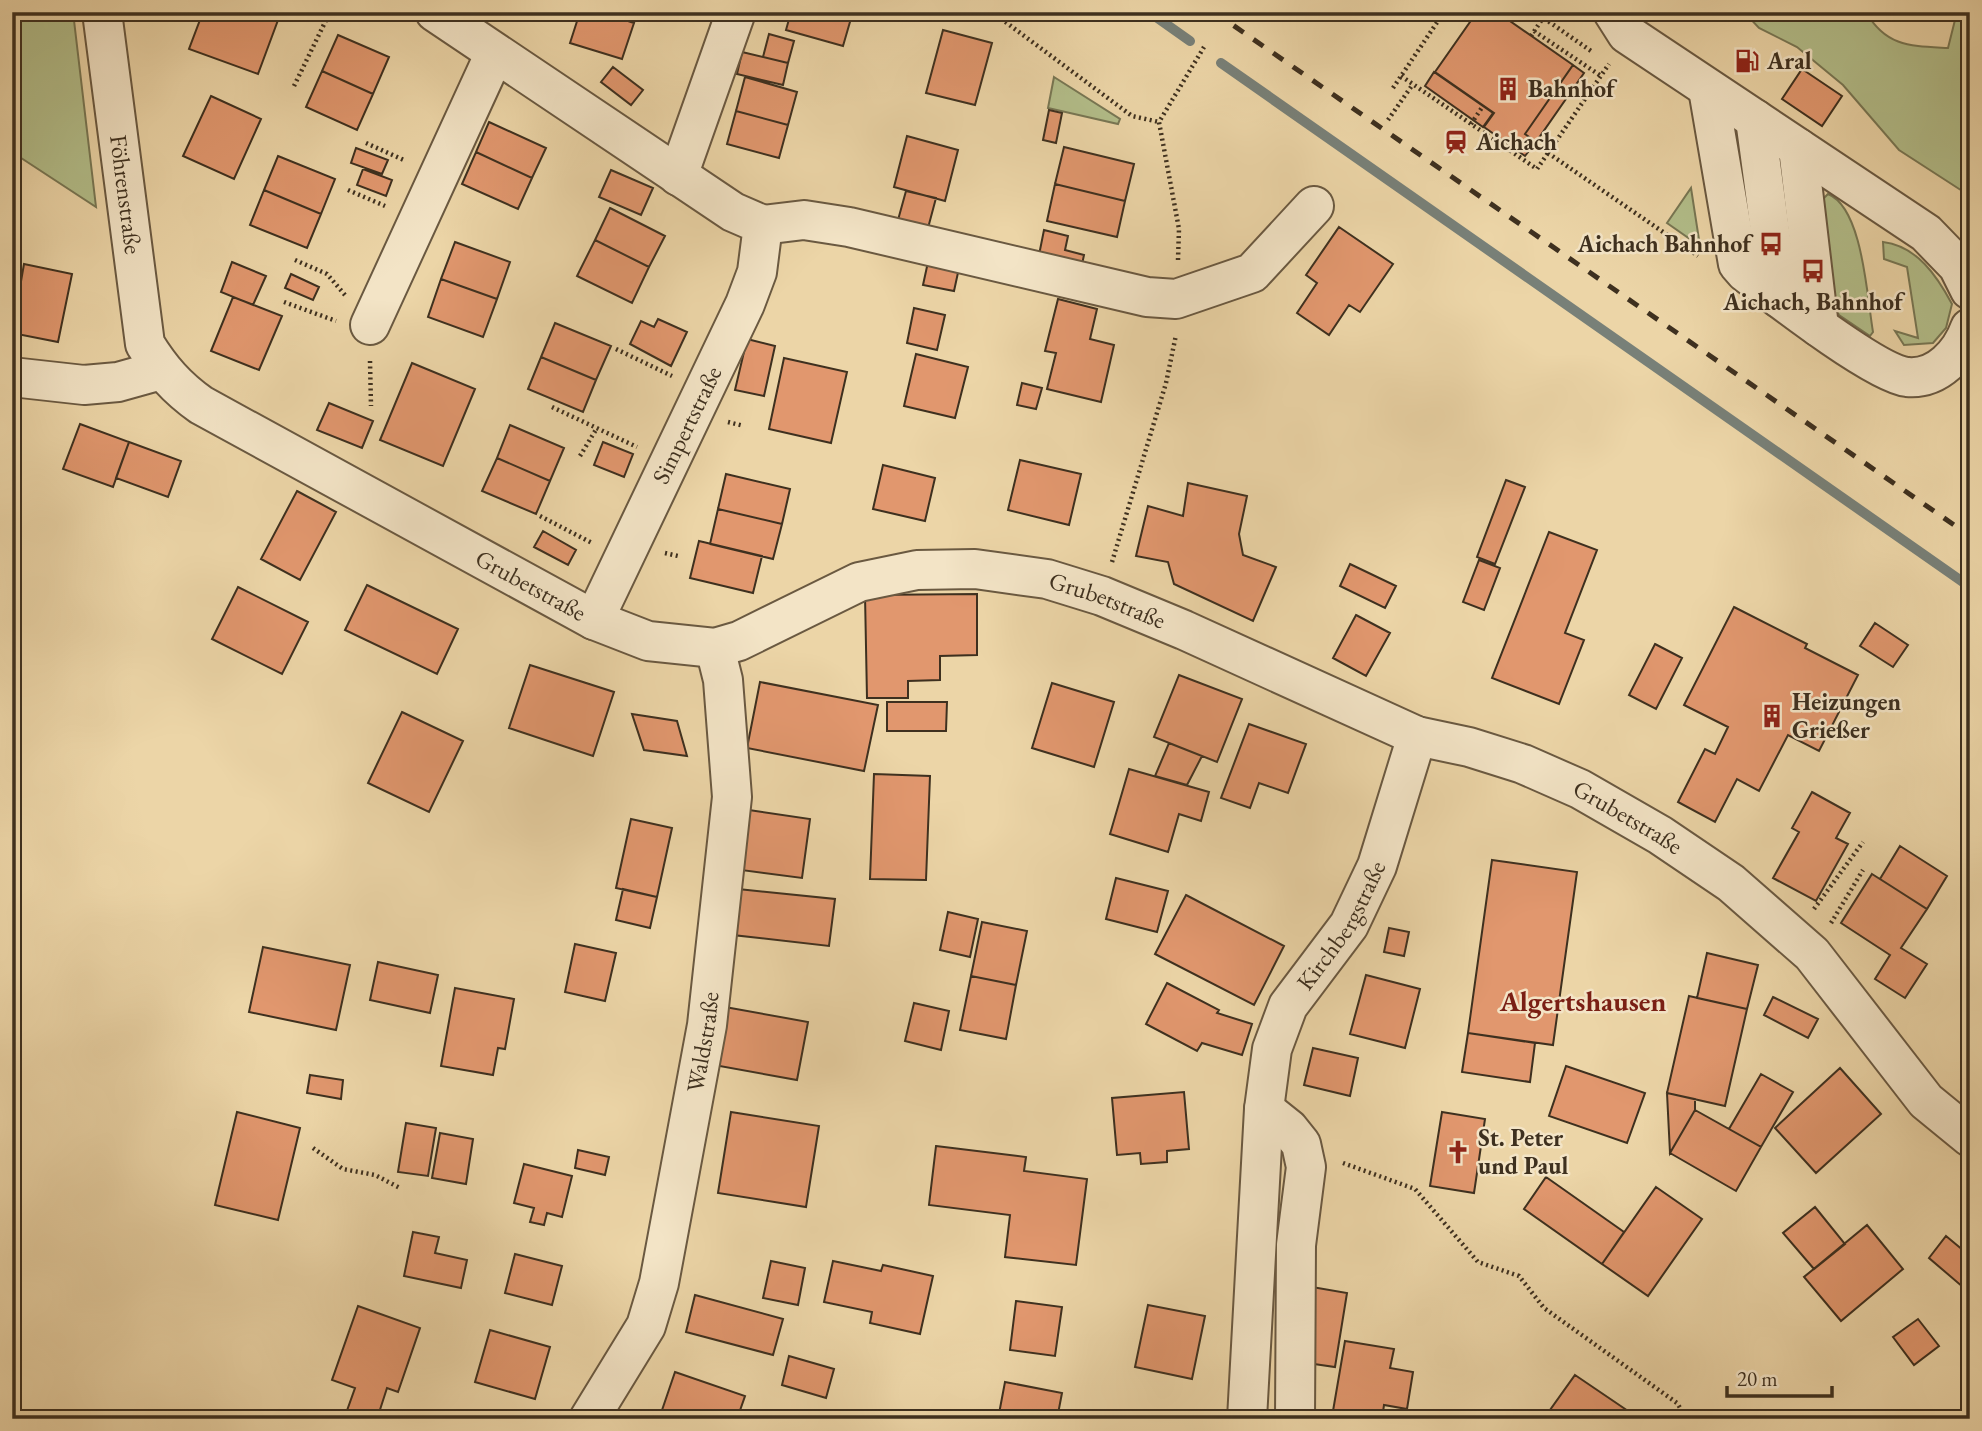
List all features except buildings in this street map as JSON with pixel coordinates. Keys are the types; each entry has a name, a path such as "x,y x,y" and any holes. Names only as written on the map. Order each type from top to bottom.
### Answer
{"street":[{"name":"Föhrenstraße","path":"102,12 139,312 145,344 161,370"},
{"path":"435,12 733,212 762,225 804,220 849,227 1147,298 1177,299 1252,273 1314,206"},
{"path":"678,176 736,12"},
{"path":"1613,12 1627,34 1926,233 1958,266 1970,290"},
{"path":"370,325 495,53"},
{"path":"1709,89 1738,264 1819,327 1890,370 1908,377 1928,374 1955,358 1970,328"},
{"path":"1755,119 1779,298"},
{"path":"1798,148 1819,327"},
{"name":"Simpertstraße","path":"594,620 757,272 762,225"},
{"path":"12,377 84,385 118,382 161,370"},
{"name":"Grubetstraße","path":"161,370 178,388 222,417 594,620 648,641 715,648 739,641 859,582 918,570 975,569 1047,579 1102,596 1184,630 1417,736 1469,747 1513,761 1580,789 1660,835 1731,883 1802,946 1926,1101 1970,1136"},
{"name":"Waldstraße","path":"589,1419 646,1326 659,1283 707,1025 732,797 723,680 715,648"},
{"name":"Kirchbergstraße","path":"1247,1419 1264,1109 1272,1049 1288,1006 1354,913 1377,866 1417,736"},
{"path":"1264,1109 1289,1129 1301,1144 1306,1167 1296,1245 1294,1419"}],"path":[{"path":"294,86 330,12"},
{"path":"992,12 1132,116 1159,122"},
{"path":"1393,88 1444,12"},
{"path":"1401,76 1537,169 1609,63 1535,12"},
{"path":"1543,18 1533,33 1601,76"},
{"path":"1102,596 1166,383 1175,344 1179,229 1159,122 1204,47"},
{"path":"1388,120 1413,84"},
{"path":"1471,124 1483,106"},
{"path":"1548,153 1700,257 1738,264"},
{"path":"285,302 332,320 370,325"},
{"path":"616,349 703,391"},
{"path":"552,407 669,463"},
{"path":"580,456 597,428"},
{"path":"540,516 623,560"},
{"path":"1802,946 1863,842"},
{"path":"1802,946 1863,870"},
{"path":"1301,1144 1319,1144 1331,1159 1415,1189 1478,1262 1519,1276 1544,1308 1677,1404 1687,1419"},
{"path":"313,1147 343,1169 375,1175 400,1188"}],"green space":[{"path":"12,12 73,12 96,207 12,152"},
{"path":"1744,12 1866,12 1874,24 1891,38 1911,45 1948,48 1957,12 1970,12 1970,196 1899,150 1843,85 1797,47 1759,28"},
{"path":"1054,77 1120,119 1118,124 1048,108"},
{"path":"1691,188 1700,246 1667,223"},
{"path":"1828,194 1840,203 1856,235 1873,332 1870,336 1839,315 1831,300 1823,199"},
{"path":"1883,242 1906,249 1925,264 1952,304 1946,328 1933,343 1904,345 1895,331 1918,338 1907,267 1884,259"}],"waterway":[{"path":"1149,12 1190,41"},
{"path":"1221,63 1970,587"}],"railway":[{"path":"1214,12 1970,536"}],"place":[{"name":"Aral","path":"1747,61"},
{"name":"Bahnhof","path":"1508,89"},
{"name":"Aichach","path":"1456,142"},
{"name":"Aichach Bahnhof","path":"1771,244"},
{"name":"Aichach, Bahnhof","path":"1813,271"},
{"name":"Heizungen Grießer","path":"1772,716"},
{"name":"St. Peter und Paul","path":"1458,1152"}],"district":[{"name":"Algertshausen","path":"1583,1001"}]}
